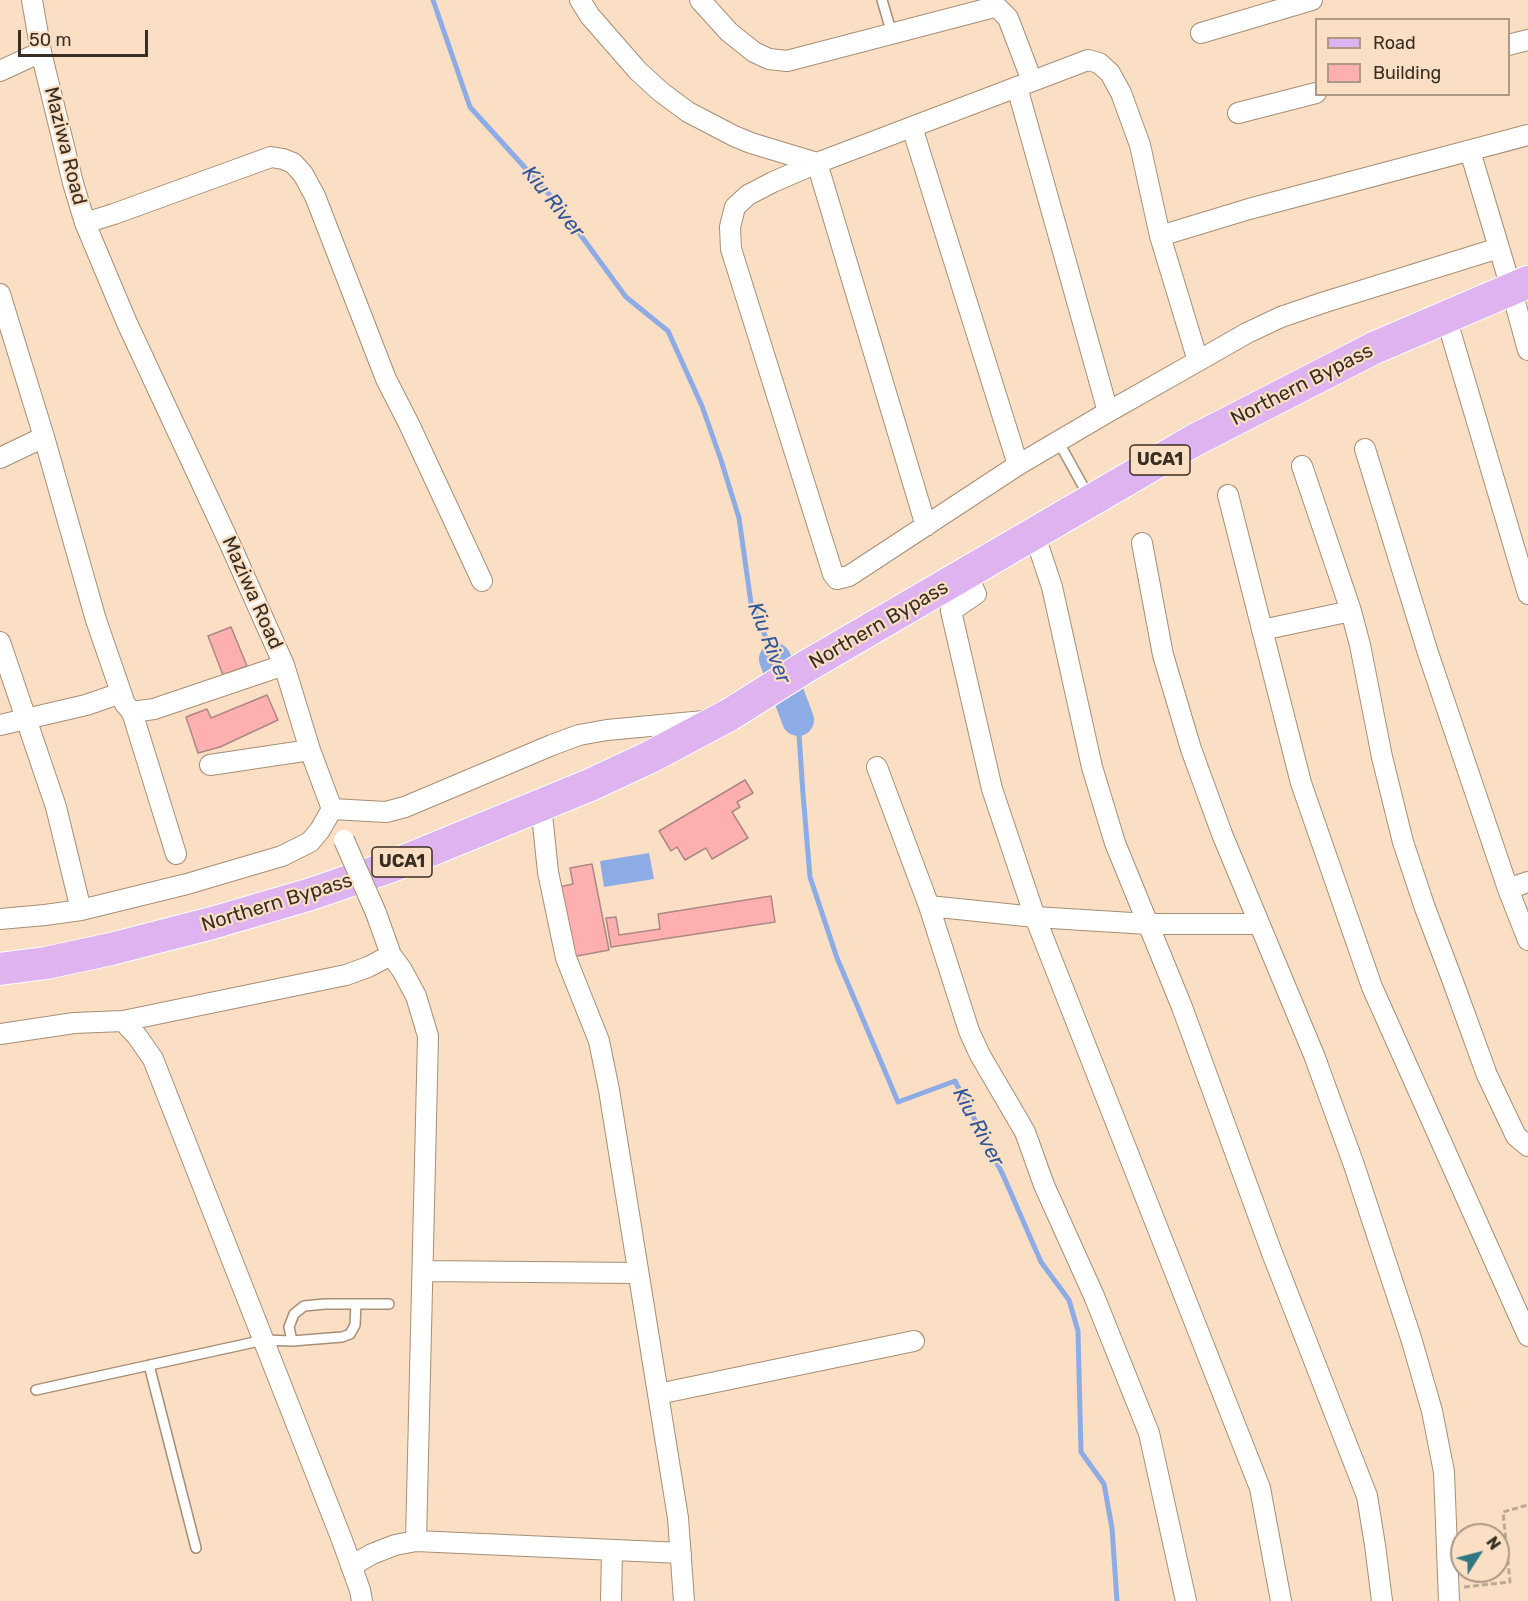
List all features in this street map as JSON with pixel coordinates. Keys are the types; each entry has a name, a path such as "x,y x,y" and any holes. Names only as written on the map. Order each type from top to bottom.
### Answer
{"main road":[{"name":"Northern Bypass","path":"0,969 46,963 111,949 311,894 392,866 541,806 642,760 721,720 807,666 1193,441 1374,348 1520,285"}],"street":[{"name":"Maziwa Road","path":"33,0 41,52 85,223 126,323 284,664 310,750 332,809 376,913 390,955 402,970 416,996 428,1036 416,1541"},
{"path":"580,0 590,16 638,71 688,112 742,140 817,163"},
{"path":"700,0 729,32 754,52 770,60 787,62 994,7 998,4 1008,18 1108,412"},
{"path":"1201,33 1312,0"},
{"path":"1510,45 1528,40"},
{"path":"0,71 41,52"},
{"path":"1198,361 1160,236 1140,145 1121,93 1110,74 1099,63 1088,60 817,163 748,195 735,207 730,227 731,249 833,574 837,579 849,576 1018,465 1247,333 1281,317 1325,302 1499,248"},
{"path":"1238,113 1315,94"},
{"path":"912,127 1018,465"},
{"path":"1160,236 1249,209 1528,135"},
{"path":"1470,151 1499,248 1520,285 1528,350"},
{"path":"85,223 271,157 293,163 303,174 315,196 386,379 483,581"},
{"path":"817,163 926,526"},
{"path":"0,294 44,437 96,620 124,704 132,712 176,854"},
{"path":"1446,317 1527,587"},
{"path":"0,458 44,437"},
{"path":"1365,449 1428,653 1528,940"},
{"path":"1302,466 1351,611 1382,757 1403,842 1487,1076 1516,1136 1527,1143"},
{"path":"1228,495 1301,783 1372,987 1528,1336"},
{"path":"1034,533 1052,587 1092,767 1115,843 1182,1007 1272,1253 1367,1496 1382,1601"},
{"path":"1142,543 1162,655 1191,749 1222,834 1314,1055 1354,1165 1411,1338 1432,1411 1444,1472 1448,1595"},
{"path":"968,574 976,594 951,611 992,789 1035,917 1260,1488 1281,1601"},
{"path":"1262,630 1351,611"},
{"path":"0,642 56,807 81,910"},
{"path":"132,712 154,709 284,664"},
{"path":"0,725 86,705 121,693"},
{"path":"0,919 81,910 188,884 282,856 310,842 332,809 386,812 405,807 579,735 607,730 721,720"},
{"path":"210,765 310,750"},
{"path":"877,767 929,906 969,1031 980,1055 1025,1132 1049,1196 1094,1296 1149,1433 1186,1601"},
{"path":"541,806 548,872 566,958 599,1041 609,1090 678,1518 684,1601"},
{"path":"1508,888 1528,882"},
{"path":"929,906 1035,917 1148,924 1259,924"},
{"path":"0,1034 74,1023 123,1021 346,975 368,967 390,955"},
{"path":"123,1021 153,1059 264,1340 351,1566 362,1601"},
{"path":"423,1271 638,1273"},
{"path":"658,1394 914,1341"},
{"path":"351,1566 394,1545 416,1541 681,1553"},
{"path":"611,1601 612,1550"}],"lane":[{"path":"882,0 892,34"},
{"path":"1058,441 1091,500"},
{"path":"36,1390 264,1340 292,1341 350,1335 356,1325 356,1304"},
{"path":"292,1341 289,1327 294,1314 304,1306 389,1304"},
{"path":"149,1365 196,1548"}],"path":[{"path":"1448,1595 1510,1582 1503,1512 1528,1505"}],"water":[{"path":"649,853 654,879 604,887 600,861"}],"building":[{"path":"231,627 247,666 223,675 208,636"},
{"path":"267,695 278,720 220,747 198,753 186,717 207,709 211,718"},
{"path":"745,780 753,793 737,802 740,807 732,812 748,838 712,859 706,848 685,860 677,847 671,851 659,831"},
{"path":"592,864 609,950 572,957 559,887 573,884 570,868"},
{"path":"771,896 775,922 611,947 606,918 616,917 619,935 660,929 658,914"}],"waterway":[{"name":"Kiu River","path":"433,0 470,107 557,203 626,297 668,331 702,406 721,460 739,518 751,603 775,659"},
{"name":"Kiu River","path":"775,659 798,720"},
{"name":"Kiu River","path":"798,720 810,877 837,958 898,1102 955,1081 1003,1175 1041,1262 1069,1300 1078,1331 1081,1452 1104,1484 1112,1528 1117,1601"}]}
